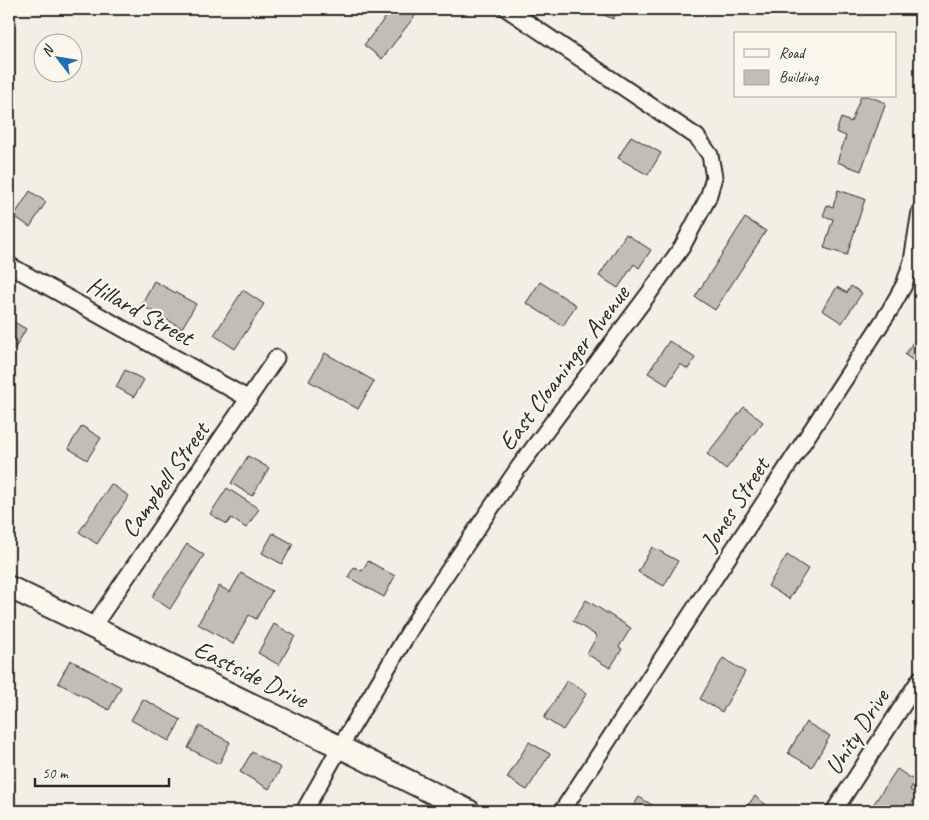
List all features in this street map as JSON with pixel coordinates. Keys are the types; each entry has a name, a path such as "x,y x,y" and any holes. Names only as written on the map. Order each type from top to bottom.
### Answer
{"street":[{"name":"East Cloaninger Avenue","path":"304,811 340,746 426,605 519,467 682,247 708,198 714,177 710,155 698,137 524,14 507,9"},
{"name":"Jones Street","path":"562,811 890,310 904,285 912,261 920,212"},
{"name":"Hillard Street","path":"9,265 249,399"},
{"name":"Campbell Street","path":"92,628 276,358"},
{"name":"Eastside Drive","path":"9,586 470,811"},
{"name":"Unity Drive","path":"834,811 920,679"}],"building":[{"path":"392,9 420,9 382,59 364,45"},
{"path":"592,9 618,9 613,19"},
{"path":"860,98 873,98 886,103 861,171 837,162 846,136 836,132 841,118 851,122"},
{"path":"631,136 661,153 648,175 618,158"},
{"path":"838,190 865,199 847,255 824,248 833,219 823,216 827,205 833,207"},
{"path":"30,191 46,202 30,227 14,216"},
{"path":"745,218 766,231 715,310 695,297"},
{"path":"626,234 651,250 639,268 634,264 618,288 599,276"},
{"path":"154,281 196,304 182,328 141,305"},
{"path":"540,282 576,305 563,326 526,303"},
{"path":"851,286 862,293 842,323 822,310 837,287 847,293"},
{"path":"243,290 264,304 235,349 214,335"},
{"path":"9,319 26,329 14,350 9,347"},
{"path":"916,337 920,339 920,365 905,355"},
{"path":"669,341 695,358 688,369 680,364 667,385 648,373"},
{"path":"325,353 374,381 358,409 309,381"},
{"path":"125,370 144,380 134,397 116,387"},
{"path":"744,407 763,422 726,469 707,454"},
{"path":"82,426 101,438 87,460 68,448"},
{"path":"248,456 269,468 252,496 231,483"},
{"path":"111,484 129,496 97,544 79,532"},
{"path":"227,488 259,509 246,528 231,518 227,524 210,514"},
{"path":"273,533 293,544 282,564 262,553"},
{"path":"187,544 204,555 170,609 152,597"},
{"path":"652,547 678,561 664,586 638,572"},
{"path":"787,555 808,569 789,599 768,586"},
{"path":"368,561 395,576 384,597 348,577 354,567 362,571"},
{"path":"241,573 272,591 256,619 249,615 233,644 198,624 219,586 230,592"},
{"path":"586,600 631,628 619,647 622,649 610,668 587,654 597,636 573,621"},
{"path":"274,624 295,636 279,665 258,653"},
{"path":"723,658 745,672 722,712 700,699"},
{"path":"70,660 121,687 109,710 58,683"},
{"path":"567,680 587,693 563,730 544,718"},
{"path":"143,699 181,720 169,741 131,720"},
{"path":"806,722 830,736 812,767 788,753"},
{"path":"199,726 230,742 219,764 188,748"},
{"path":"529,742 550,754 527,790 507,778"},
{"path":"252,752 281,768 269,789 240,772"},
{"path":"897,769 915,781 910,790 917,795 907,811 869,811"},
{"path":"755,796 769,807 766,811 754,811 747,806"},
{"path":"639,797 662,811 630,811"}]}
